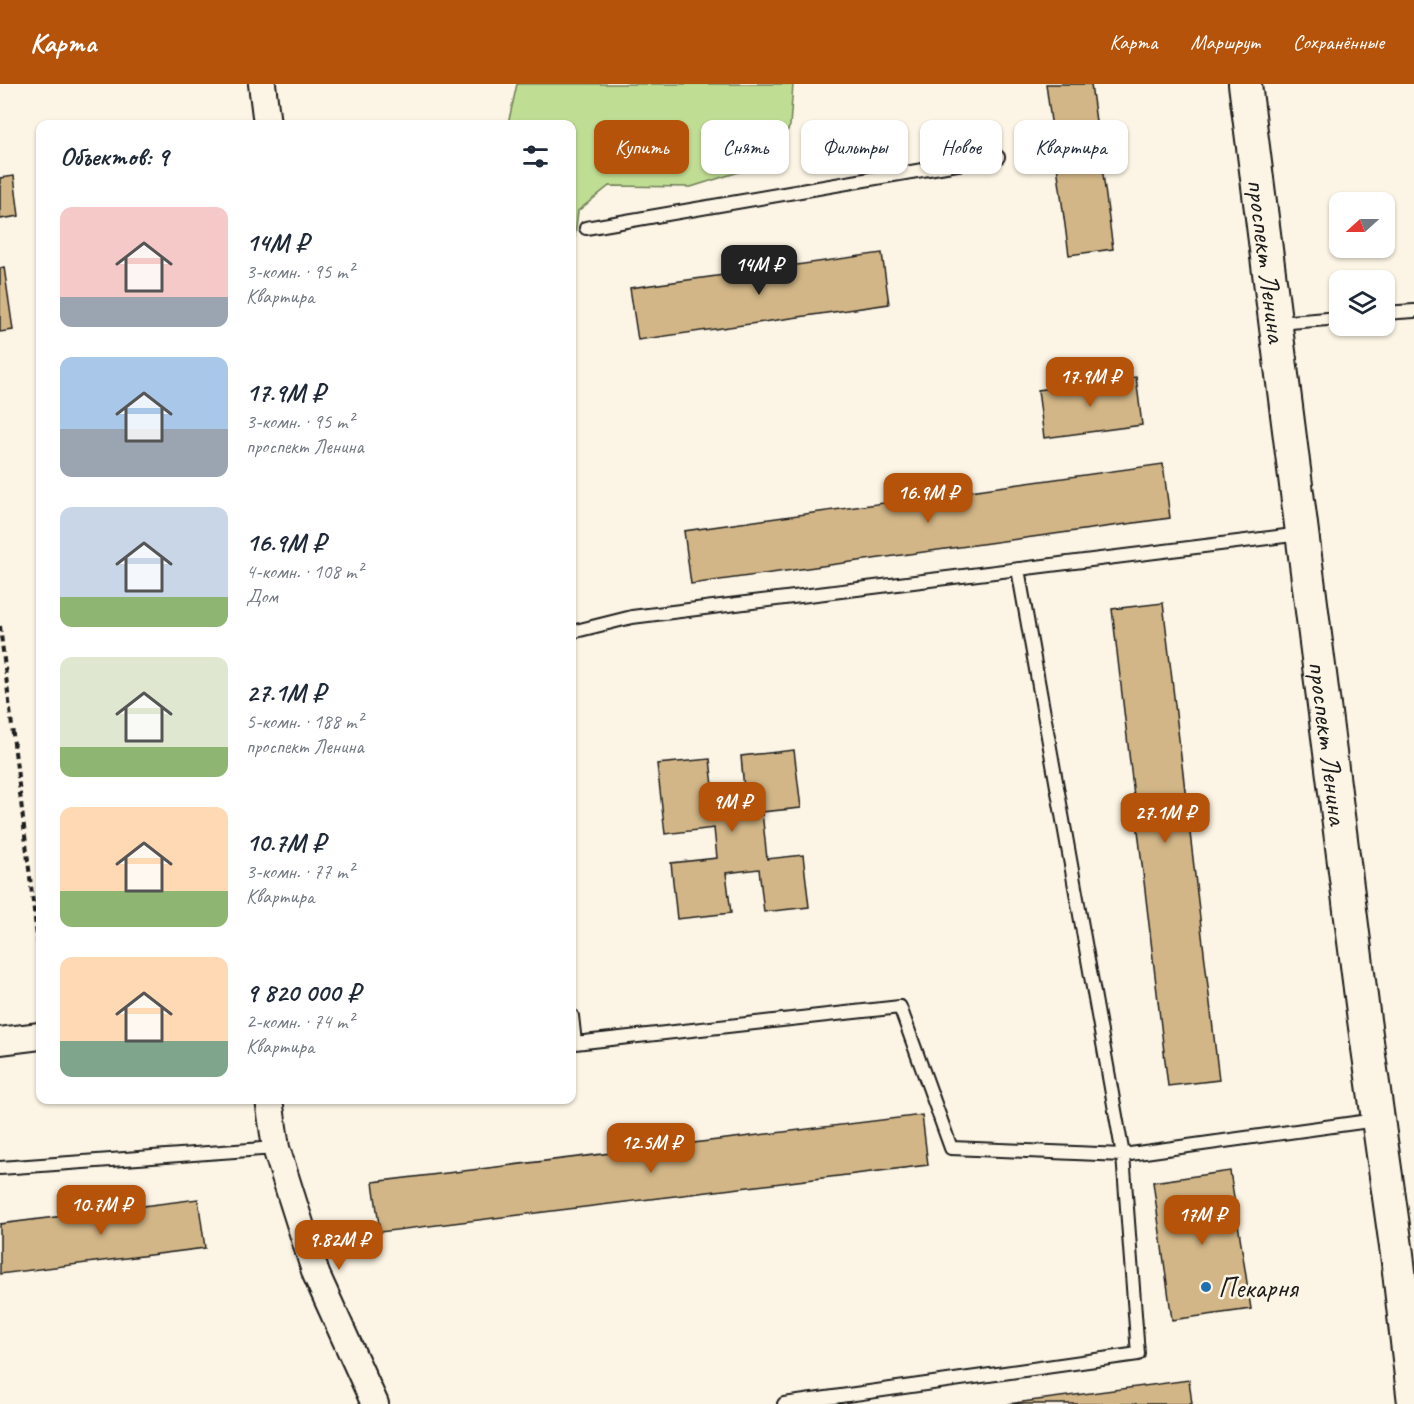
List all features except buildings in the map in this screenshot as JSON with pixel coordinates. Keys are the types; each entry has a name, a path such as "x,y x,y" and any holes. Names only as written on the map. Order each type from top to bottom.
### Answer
{"street":[{"path":"262,84 266,120"},
{"name":"проспект Ленина","path":"1245,84 1377,1120 1397,1254 1414,1402"},
{"path":"0,1041 36,1036"},
{"path":"270,1104 276,1148 316,1274 375,1404"}],"lane":[{"path":"586,228 920,170"},
{"path":"1395,312 1414,311"},
{"path":"1277,323 1329,319"},
{"path":"576,631 632,617 1303,534"},
{"path":"784,1404 1138,1354 1123,1155 1018,569"},
{"path":"576,1042 900,1007 951,1148 1123,1155 1377,1120"},
{"path":"0,1168 276,1148"}],"path":[{"path":"0,626 36,928"}],"green space":[{"path":"517,84 793,84 789,128 789,120 701,120 701,174 733,174 691,187 609,186 578,211 576,228 576,120 509,120"}],"place":[{"name":"Пекарня","path":"1206,1287"}]}
